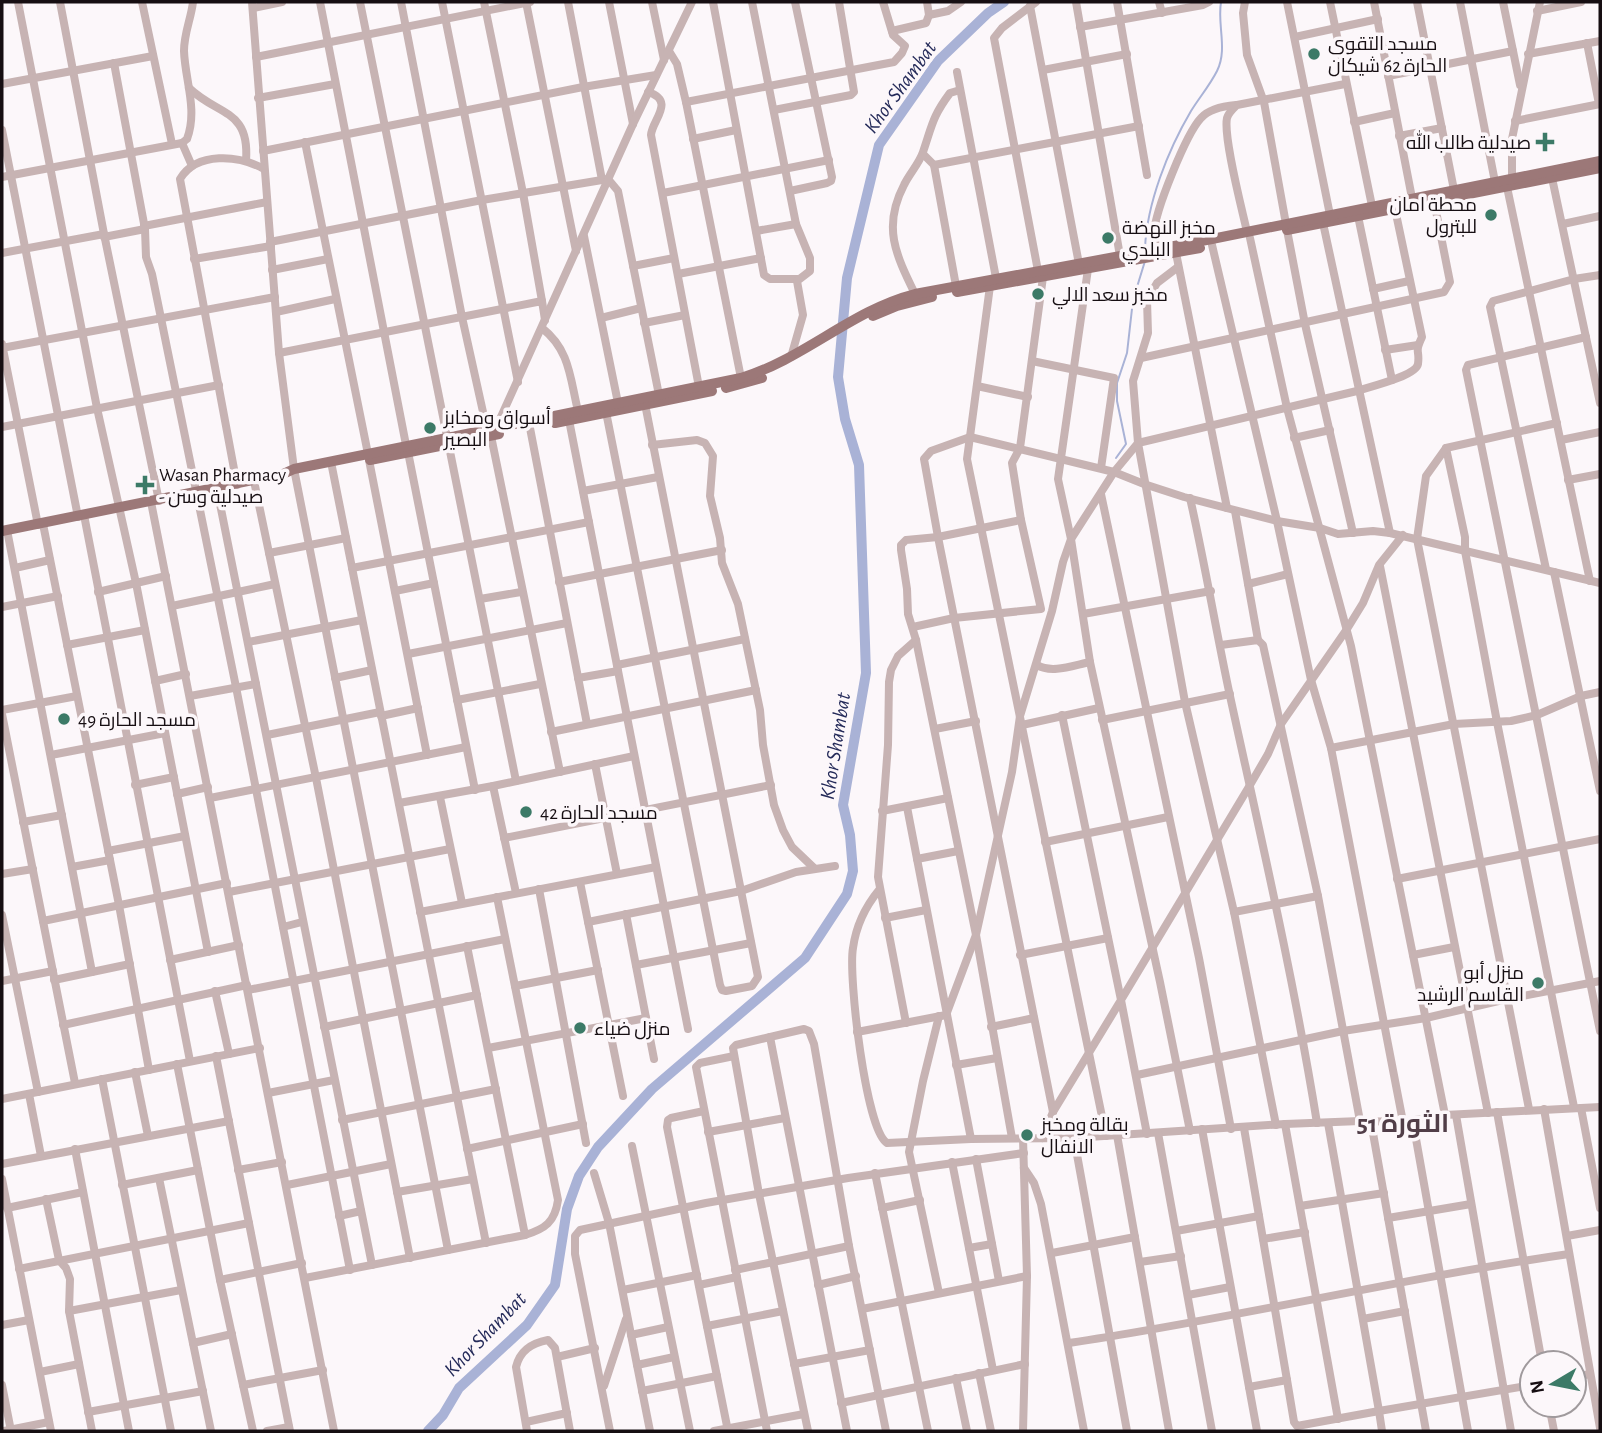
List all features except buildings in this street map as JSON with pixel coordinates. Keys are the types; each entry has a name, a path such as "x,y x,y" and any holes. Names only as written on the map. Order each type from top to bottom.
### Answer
{"main road":[{"path":"1287,227 1322,223 1434,201 1600,161"},
{"path":"491,431 530,428 755,380 785,367 887,302 915,294 1249,235 1330,215 1454,190 1552,178 1600,168"},
{"path":"1083,266 1120,256 1176,253 1249,235"},
{"path":"869,315 993,282"},
{"path":"5,531 237,485 741,378 767,369 830,338"},
{"path":"294,472 332,467 368,457"}],"street":[{"path":"18,2 208,953"},
{"path":"60,2 138,401 166,576 334,1431"},
{"path":"142,2 172,145"},
{"path":"6,176 182,143 187,138 191,123 184,47 192,2"},
{"path":"282,2 253,5 279,353 294,472 448,1250"},
{"path":"320,2 475,790"},
{"path":"360,2 516,781"},
{"path":"401,2 462,317 491,431 559,772"},
{"path":"442,2 518,382"},
{"path":"256,57 445,19 485,6 527,2 576,251"},
{"path":"568,2 583,87 605,179 618,191 659,395"},
{"path":"609,2 633,124"},
{"path":"652,2 664,60"},
{"path":"491,431 518,382 544,325 584,236 605,179 692,2"},
{"path":"713,2 766,278 798,279 808,274 811,267 810,258 796,224 768,85 753,3 763,2"},
{"path":"790,191 831,181 829,160 795,2"},
{"path":"774,110 851,96 855,87 839,2"},
{"path":"686,102 889,63 900,57 905,46 894,37 883,2"},
{"path":"892,31 922,25 928,20 927,2"},
{"path":"929,15 948,11 961,2"},
{"path":"1076,2 1120,256"},
{"path":"1117,2 1147,176"},
{"path":"1159,2 1161,13"},
{"path":"1245,2 1243,13 1247,55 1264,102 1305,324 1353,533"},
{"path":"1287,2 1330,215"},
{"path":"1330,2 1372,206"},
{"path":"1374,2 1412,198"},
{"path":"1417,2 1454,190"},
{"path":"1460,2 1494,183"},
{"path":"1503,2 1520,89"},
{"path":"1581,2 1539,6 1520,89 1510,154 1510,183 1540,347 1590,581"},
{"path":"1080,27 1205,3"},
{"path":"1041,609 1021,520 1012,463 1020,448 1028,397 1040,274 994,38 1002,28 1033,4 1056,142 1083,266 1074,370 1058,479 1071,539 1099,708 1153,949 1190,1131"},
{"path":"485,6 523,193 544,325 564,354 578,411"},
{"path":"1295,37 1378,19"},
{"path":"1528,54 1600,41"},
{"path":"1515,121 1599,104 1587,43"},
{"path":"669,51 677,64 686,102 741,378"},
{"path":"1388,76 1513,51"},
{"path":"1043,69 1127,54"},
{"path":"2,84 153,56"},
{"path":"114,63 145,228 146,257 152,274 177,394 350,1270"},
{"path":"957,72 993,282 967,459 1106,1136"},
{"path":"262,151 656,75"},
{"path":"258,99 335,84"},
{"path":"1146,254 1158,216 1192,132 1202,117 1213,111 1237,105 1264,102 1345,84"},
{"path":"189,88 203,101 224,110 239,121 245,141 246,161"},
{"path":"915,294 898,258 893,239 892,217 897,197 923,154 936,114 950,93 960,90"},
{"path":"648,92 658,96 661,102 660,114 650,130 699,387"},
{"path":"1237,105 1231,111 1227,125 1249,235 1294,438 1347,629 1445,1115"},
{"path":"1354,122 1395,113"},
{"path":"934,165 1139,126"},
{"path":"1399,136 1442,128"},
{"path":"2,130 6,176 25,249 58,416 98,592 190,1061"},
{"path":"693,139 736,130"},
{"path":"305,142 427,755"},
{"path":"182,143 192,166"},
{"path":"923,154 934,165 956,286"},
{"path":"237,485 180,179 192,166 210,159 246,161 264,169"},
{"path":"663,193 829,160"},
{"path":"1552,178 1600,403"},
{"path":"194,259 482,200 605,179"},
{"path":"1141,359 1444,292 1450,282 1434,201"},
{"path":"2,253 104,236 267,202"},
{"path":"939,1293 909,1143 943,1016 976,935 1021,720 1071,539 1114,472 1139,443 1357,391 1392,380 1416,368 1416,349 1422,337 1395,209"},
{"path":"1359,216 1392,380"},
{"path":"1563,224 1600,216"},
{"path":"1322,223 1390,533"},
{"path":"756,231 796,224"},
{"path":"584,236 618,403"},
{"path":"1212,245 1277,521 1311,680 1331,748 1384,1024 1429,1211 1468,1431"},
{"path":"1176,253 1209,426 1231,509 1258,640 1264,645 1318,897 1360,1121"},
{"path":"633,266 674,258"},
{"path":"678,274 761,258"},
{"path":"272,270 327,259"},
{"path":"1178,267 1157,283 1149,293 1146,309 1148,332 1133,382 1144,484 1185,702 1218,838 1262,1049 1300,1206 1338,1419"},
{"path":"1600,275 1530,290 1491,304 1517,433 1597,764 1600,791"},
{"path":"791,357 803,315 798,279"},
{"path":"1373,289 1409,281"},
{"path":"149,1070 58,596 2,347 275,297"},
{"path":"276,312 335,299"},
{"path":"279,353 542,301"},
{"path":"601,317 641,308"},
{"path":"644,323 685,315"},
{"path":"1586,337 1466,367 1600,1031"},
{"path":"1385,350 1418,345"},
{"path":"1032,361 1114,378 1101,468"},
{"path":"2,427 219,385"},
{"path":"976,386 1028,397"},
{"path":"606,412 720,985 722,990 726,991 752,986 757,981 751,943 645,404"},
{"path":"569,420 688,1029"},
{"path":"1529,1109 1417,539 1426,476 1446,448 1558,423"},
{"path":"530,428 587,724"},
{"path":"1294,438 1330,430"},
{"path":"1561,440 1600,432"},
{"path":"1053,1112 938,537 924,458 931,451 970,437 1061,457 1190,498 1277,521 1320,528 1338,534 1390,533 1600,583"},
{"path":"652,445 697,440 710,448 714,463 710,496 722,550 722,563 738,604 756,691 771,785 783,830 796,852 814,868"},
{"path":"1446,448 1549,991 1600,1208"},
{"path":"332,467 486,1242"},
{"path":"1568,480 1600,474"},
{"path":"583,491 658,477"},
{"path":"254,481 306,727 410,1258"},
{"path":"217,489 372,1265"},
{"path":"1101,494 1231,1129"},
{"path":"1190,498 1277,904 1304,1040 1317,1124"},
{"path":"1012,1138 976,935 916,640 908,614 901,545 906,540 938,537 1021,520"},
{"path":"352,568 589,523"},
{"path":"5,531 15,568 92,972"},
{"path":"1042,1138 1053,1112 1250,785 1281,724 1347,629 1363,603 1379,565 1403,536"},
{"path":"269,553 346,538"},
{"path":"559,582 722,550"},
{"path":"15,568 50,559"},
{"path":"1379,565 1454,947 1492,1112 1539,1349"},
{"path":"1248,584 1289,574"},
{"path":"98,592 166,576"},
{"path":"395,591 434,583"},
{"path":"172,606 275,584"},
{"path":"1083,614 1211,591"},
{"path":"480,599 521,592"},
{"path":"2,607 58,596"},
{"path":"913,627 998,612 1041,609 1052,611"},
{"path":"248,642 362,620"},
{"path":"408,654 568,623"},
{"path":"67,645 145,630"},
{"path":"578,678 654,658 745,639"},
{"path":"906,1023 878,877 891,670 898,656 916,640"},
{"path":"1221,645 1258,640"},
{"path":"1037,665 1053,669 1090,662"},
{"path":"335,678 372,670"},
{"path":"155,681 186,674"},
{"path":"190,696 257,684"},
{"path":"457,701 540,684"},
{"path":"551,732 756,691"},
{"path":"1331,748 1454,724 1497,722 1537,715 1581,696 1600,692"},
{"path":"1102,720 1230,694"},
{"path":"75,1083 2,712 77,696"},
{"path":"267,735 343,719 418,708"},
{"path":"1021,720 1099,708"},
{"path":"1062,715 1147,1134"},
{"path":"934,729 975,722"},
{"path":"51,755 165,733"},
{"path":"210,798 466,747"},
{"path":"399,803 475,790 634,755"},
{"path":"595,764 617,874"},
{"path":"2,767 12,765"},
{"path":"135,785 174,777"},
{"path":"505,838 771,785"},
{"path":"493,786 516,893"},
{"path":"177,794 208,787"},
{"path":"440,797 462,903"},
{"path":"883,811 948,798"},
{"path":"907,807 943,1016 971,1139"},
{"path":"23,822 62,815"},
{"path":"1045,842 1168,817"},
{"path":"72,867 147,844 185,836"},
{"path":"1397,879 1600,839"},
{"path":"229,892 450,849"},
{"path":"917,859 958,851"},
{"path":"588,922 741,891 796,872 835,866"},
{"path":"420,912 656,867"},
{"path":"2,874 33,869"},
{"path":"580,882 623,1096"},
{"path":"43,921 227,883"},
{"path":"539,889 586,1143"},
{"path":"879,890 864,910 853,949 853,986 857,1032 878,1134 887,1143 1074,1138 1360,1121 1408,1122 1445,1115 1600,1107"},
{"path":"305,1278 525,1235 546,1227 557,1213 558,1200 497,897"},
{"path":"1234,912 1318,897"},
{"path":"885,918 926,909"},
{"path":"626,914 654,1059"},
{"path":"2,915 15,978 41,1156"},
{"path":"283,927 302,922"},
{"path":"1020,956 1108,938"},
{"path":"63,1025 215,991 293,981 505,939"},
{"path":"636,965 751,943"},
{"path":"170,961 239,945"},
{"path":"467,946 525,1235"},
{"path":"1413,955 1454,947"},
{"path":"2,981 92,972 130,964"},
{"path":"515,986 598,970"},
{"path":"1137,1075 1343,1031 1426,1018 1600,981"},
{"path":"215,991 229,1054"},
{"path":"324,1027 477,995"},
{"path":"857,1032 943,1016"},
{"path":"488,1048 646,1018"},
{"path":"991,1027 1034,1018"},
{"path":"808,1431 759,1194 733,1048 736,1045 804,1030 809,1031 813,1037 849,1246 886,1431"},
{"path":"770,1037 847,1431"},
{"path":"2,1099 260,1048"},
{"path":"216,1056 290,1429 267,1431"},
{"path":"734,1056 697,1065 767,1431"},
{"path":"956,1065 997,1058"},
{"path":"177,1064 253,1431"},
{"path":"135,1072 148,1136"},
{"path":"102,1079 171,1431"},
{"path":"268,1093 334,1080"},
{"path":"342,1120 496,1090"},
{"path":"1544,1109 1600,1428"},
{"path":"704,1111 671,1118 667,1123 728,1430"},
{"path":"1456,1115 1511,1431"},
{"path":"708,1132 785,1118"},
{"path":"2,1164 229,1121"},
{"path":"1371,1122 1426,1431"},
{"path":"1328,1123 1382,1431"},
{"path":"467,1149 583,1124"},
{"path":"1244,1128 1294,1422 1297,1426 1518,1388"},
{"path":"1202,1129 1257,1431"},
{"path":"1158,1133 1212,1431"},
{"path":"1117,1135 1169,1431"},
{"path":"1023,1138 1027,1276 1023,1431"},
{"path":"1074,1138 1127,1431"},
{"path":"632,1146 690,1431"},
{"path":"75,1149 129,1431"},
{"path":"610,1431 574,1244 575,1236 580,1230 875,1173 1024,1153"},
{"path":"976,1159 999,1281"},
{"path":"238,1170 282,1161"},
{"path":"952,1162 993,1370"},
{"path":"287,1185 391,1164"},
{"path":"1024,1168 1039,1194 1084,1431"},
{"path":"122,1185 198,1170"},
{"path":"594,1173 609,1223 650,1431"},
{"path":"875,1173 928,1431"},
{"path":"159,1178 211,1431"},
{"path":"2,1179 6,1214 50,1427 8,1431 2,1385"},
{"path":"397,1192 474,1179"},
{"path":"6,1214 46,1199 83,1192"},
{"path":"1300,1206 1384,1193"},
{"path":"46,1199 59,1260 70,1279 69,1311 92,1431"},
{"path":"882,1208 920,1200"},
{"path":"1388,1218 1471,1204"},
{"path":"339,1216 361,1211"},
{"path":"1176,1231 1259,1216"},
{"path":"19,1269 248,1223"},
{"path":"1567,1236 1600,1230"},
{"path":"1263,1239 1305,1232"},
{"path":"1052,1253 1135,1237"},
{"path":"969,1248 992,1244"},
{"path":"699,1285 773,1262 849,1246"},
{"path":"1069,1343 1569,1254"},
{"path":"1140,1262 1181,1256"},
{"path":"220,1280 302,1263"},
{"path":"623,1290 697,1275"},
{"path":"818,1285 856,1276"},
{"path":"862,1309 1027,1276"},
{"path":"1188,1295 1230,1287"},
{"path":"69,1311 181,1290"},
{"path":"707,1326 783,1311"},
{"path":"1363,1319 1405,1311"},
{"path":"603,1389 627,1314"},
{"path":"2,1325 29,1320"},
{"path":"631,1335 668,1327"},
{"path":"193,1343 232,1334"},
{"path":"567,1413 526,1427 516,1376 518,1359 530,1345 548,1340 553,1343 557,1357 567,1413 570,1431"},
{"path":"557,1357 595,1349"},
{"path":"794,1364 870,1350"},
{"path":"637,1365 674,1357"},
{"path":"40,1372 79,1364"},
{"path":"841,1403 1025,1364"},
{"path":"243,1385 323,1370"},
{"path":"979,1373 991,1431"},
{"path":"642,1391 717,1376"},
{"path":"956,1378 967,1431"},
{"path":"1249,1387 1287,1381"},
{"path":"88,1412 202,1391"},
{"path":"713,1431 804,1414"}],"waterway":[{"name":"Khor Shambat","path":"428,1431 443,1415 459,1388 527,1325 555,1285 567,1209 579,1176 598,1147 652,1089 805,958 847,894 853,871 850,835 843,805 866,673 859,465 845,419 838,377 847,278 879,145 938,61 988,13 1004,2"},
{"path":"1145,248 1154,195 1167,160 1191,111 1220,63 1221,2"},
{"path":"1116,458 1126,444 1117,401 1117,383 1127,353 1133,300 1145,261"}],"place":[{"name":"مسجد التقوى الحارة 62 شيكان","path":"1314,54"},
{"name":"صيدلية طالب الله","path":"1545,142"},
{"name":"محطة امان للبترول","path":"1491,215"},
{"name":"مخبز النهضة البلدي","path":"1108,238"},
{"name":"مخبز سعد الالي","path":"1038,294"},
{"name":"أسواق ومخابز البصير","path":"430,428"},
{"name":"Wasan Pharmacy - صيدلية وسن","path":"145,485"},
{"name":"مسجد الحارة 49","path":"64,719"},
{"name":"مسجد الحارة 42","path":"526,812"},
{"name":"منزل أبو القاسم الرشيد","path":"1538,983"},
{"name":"منزل ضياء","path":"580,1028"},
{"name":"بقالة ومخبز الانفال","path":"1027,1135"}],"district":[{"name":"الثورة 51","path":"1403,1123"}]}
